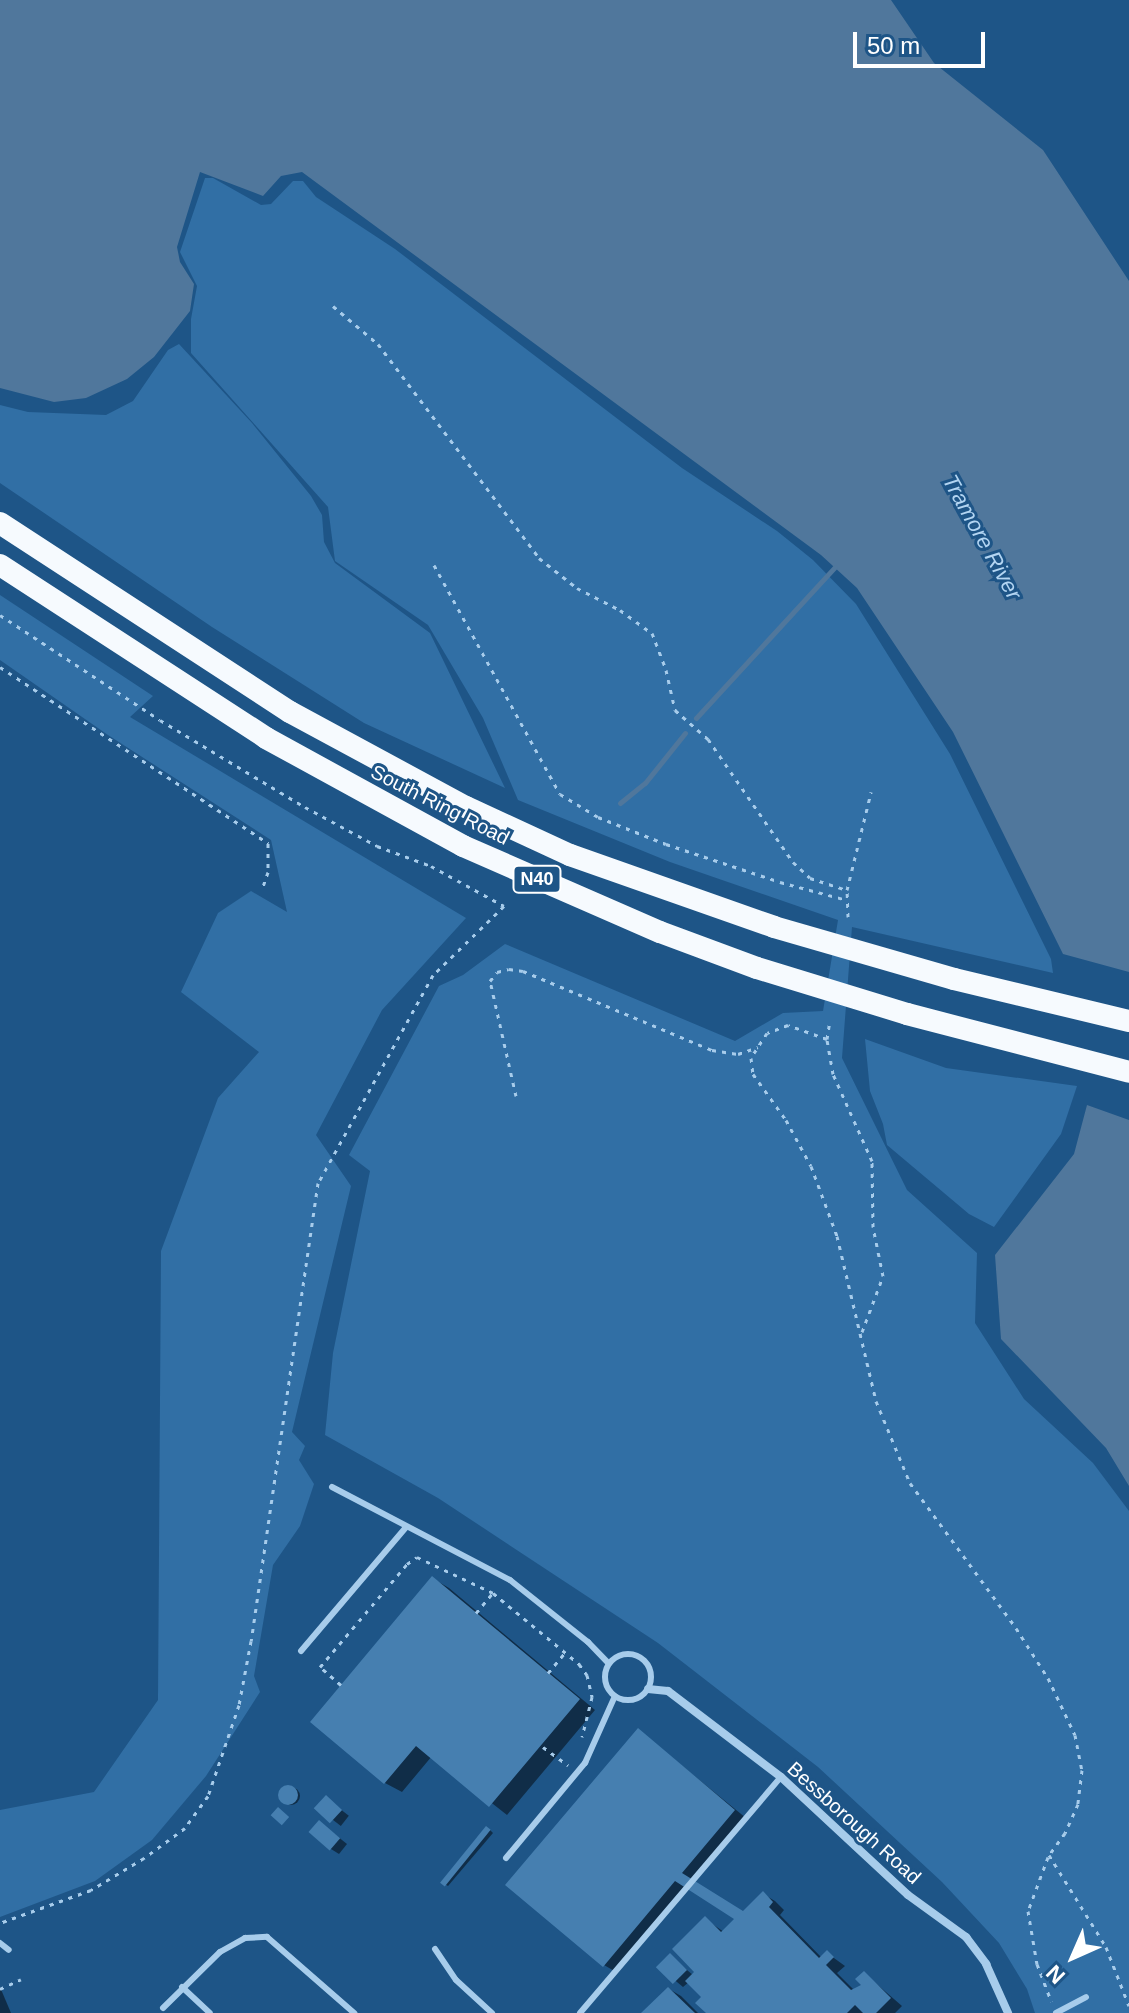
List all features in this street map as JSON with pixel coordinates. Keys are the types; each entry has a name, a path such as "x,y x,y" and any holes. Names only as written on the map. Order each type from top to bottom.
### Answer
{"highway":[{"name":"South Ring Road","path":"0,523 290,712 466,807 570,855 774,927 954,979 1129,1021"},
{"name":"South Ring Road","path":"0,565 266,738 377,801 477,852 660,932 757,968 892,1010 1129,1072"}],"street":[{"name":"Bessborough Road","path":"648,1689 668,1691 781,1777 908,1895 966,1937 986,1964 1008,2013"}],"lane":[{"path":"332,1487 510,1580 588,1642 609,1664"},
{"path":"301,1651 406,1527"},
{"path":"628,1654 643,1660 650,1674 648,1689 629,1700 615,1696 606,1685 609,1664 628,1654"},
{"path":"506,1858 585,1763 615,1696"},
{"path":"580,2013 781,1777"},
{"path":"163,2008 220,1952 245,1938 267,1937 354,2013"},
{"path":"0,1943 9,1950"},
{"path":"435,1949 456,1980 492,2013"},
{"path":"182,1987 210,2013"},
{"path":"1054,2013 1086,1997"}],"path":[{"path":"333,306 378,344 539,558 577,588 620,610 652,633 666,670 675,710 708,739 793,862 810,878 847,890"},
{"path":"434,565 560,794 598,817 666,844 780,882 847,900"},
{"path":"0,615 160,720 305,807 377,846 431,866 504,906 433,975 318,1183 251,1641 239,1705 208,1796 185,1828 144,1858 91,1890 0,1923"},
{"path":"0,667 268,843 268,872 262,889"},
{"path":"848,917 847,890 871,792"},
{"path":"516,1096 490,981 497,972 509,969 523,971 712,1050 738,1054 758,1047"},
{"path":"830,1020 827,1039 833,1074 872,1161 873,1227 883,1276 862,1332"},
{"path":"827,1039 788,1025 767,1033 751,1058 753,1074 786,1120 811,1166 837,1236 876,1401 910,1483 1016,1628 1048,1678 1075,1735 1082,1770 1078,1804 1065,1833 1049,1855 1028,1911 1037,1964 1054,2013"},
{"path":"341,1685 320,1667 414,1557 493,1593 579,1664 591,1689 579,1747"},
{"path":"476,1613 493,1593"},
{"path":"548,1673 565,1653"},
{"path":"543,1747 567,1766 576,1754"},
{"path":"1049,1855 1106,1947 1129,2006"},
{"path":"0,1989 21,1979"}],"shaded area":[{"path":"205,178 213,178 261,205 271,204 293,181 303,181 316,197 395,249 682,468 777,531 813,560 856,604 950,754 1051,959 1053,973 852,927 842,1058 907,1190 977,1253 975,1323 1024,1399 1093,1463 1129,1511 1129,2013 1035,2013 1027,1989 999,1943 942,1882 818,1767 658,1643 438,1498 325,1435 333,1353 370,1171 349,1155 439,986 463,975 505,944 735,1041 783,1013 823,1011 838,920 670,862 518,800 483,718 428,625 335,561 328,507 191,353 191,319 197,286 180,252"},
{"path":"179,344 252,423 311,496 322,515 324,542 335,563 430,633 505,788 364,723 212,627 0,483 0,405 28,412 106,415 133,401 168,350"},
{"path":"0,595 153,696 130,717 466,918 382,1010 316,1135 351,1186 292,1432 305,1446 299,1460 314,1484 300,1526 273,1565 254,1676 260,1692 206,1776 152,1840 95,1881 0,1917 0,1810 94,1792 158,1700 161,1251 218,1098 259,1052 181,992 218,913 251,891 287,912 271,840 108,735 0,660"},
{"path":"865,1039 946,1068 1077,1086 1061,1134 994,1227 969,1214 887,1145 883,1124 870,1091"}],"water":[{"name":"Tramore River","path":"0,0 891,0 934,63 1043,150 1129,281 1129,972 1063,954 953,732 857,588 821,555 302,172 281,176 263,196 200,172 177,247 180,262 194,284 190,311 154,357 127,379 86,398 54,402 0,388"},
{"path":"1087,1105 1129,1120 1129,1486 1106,1448 1001,1339 995,1255 1074,1154"}],"building":[{"path":"432,1576 580,1699 489,1807 416,1746 384,1784 310,1722"},
{"path":"638,1728 735,1810 682,1873 743,1911 763,1891 773,1902 769,1907 819,1958 827,1950 834,1957 826,1965 851,1990 861,1985 855,1979 864,1971 891,1998 876,2013 863,2013 855,2005 847,2013 706,2013 695,2003 701,1997 685,1981 694,1972 672,1949 705,1916 721,1932 734,1919 675,1881 603,1967 505,1885"},
{"path":"288,1785 295,1788 298,1795 295,1802 288,1805 281,1802 278,1795 281,1788"},
{"path":"326,1795 342,1810 330,1823 314,1808"},
{"path":"278,1807 289,1817 282,1825 271,1815"},
{"path":"319,1820 340,1838 330,1850 309,1832"},
{"path":"486,1826 491,1830 445,1887 440,1883"},
{"path":"670,1953 687,1970 673,1984 656,1967"},
{"path":"668,1987 695,2013 641,2013"}],"waterway":[{"path":"696,718 835,567"},
{"path":"620,803 645,783 685,733"}]}
